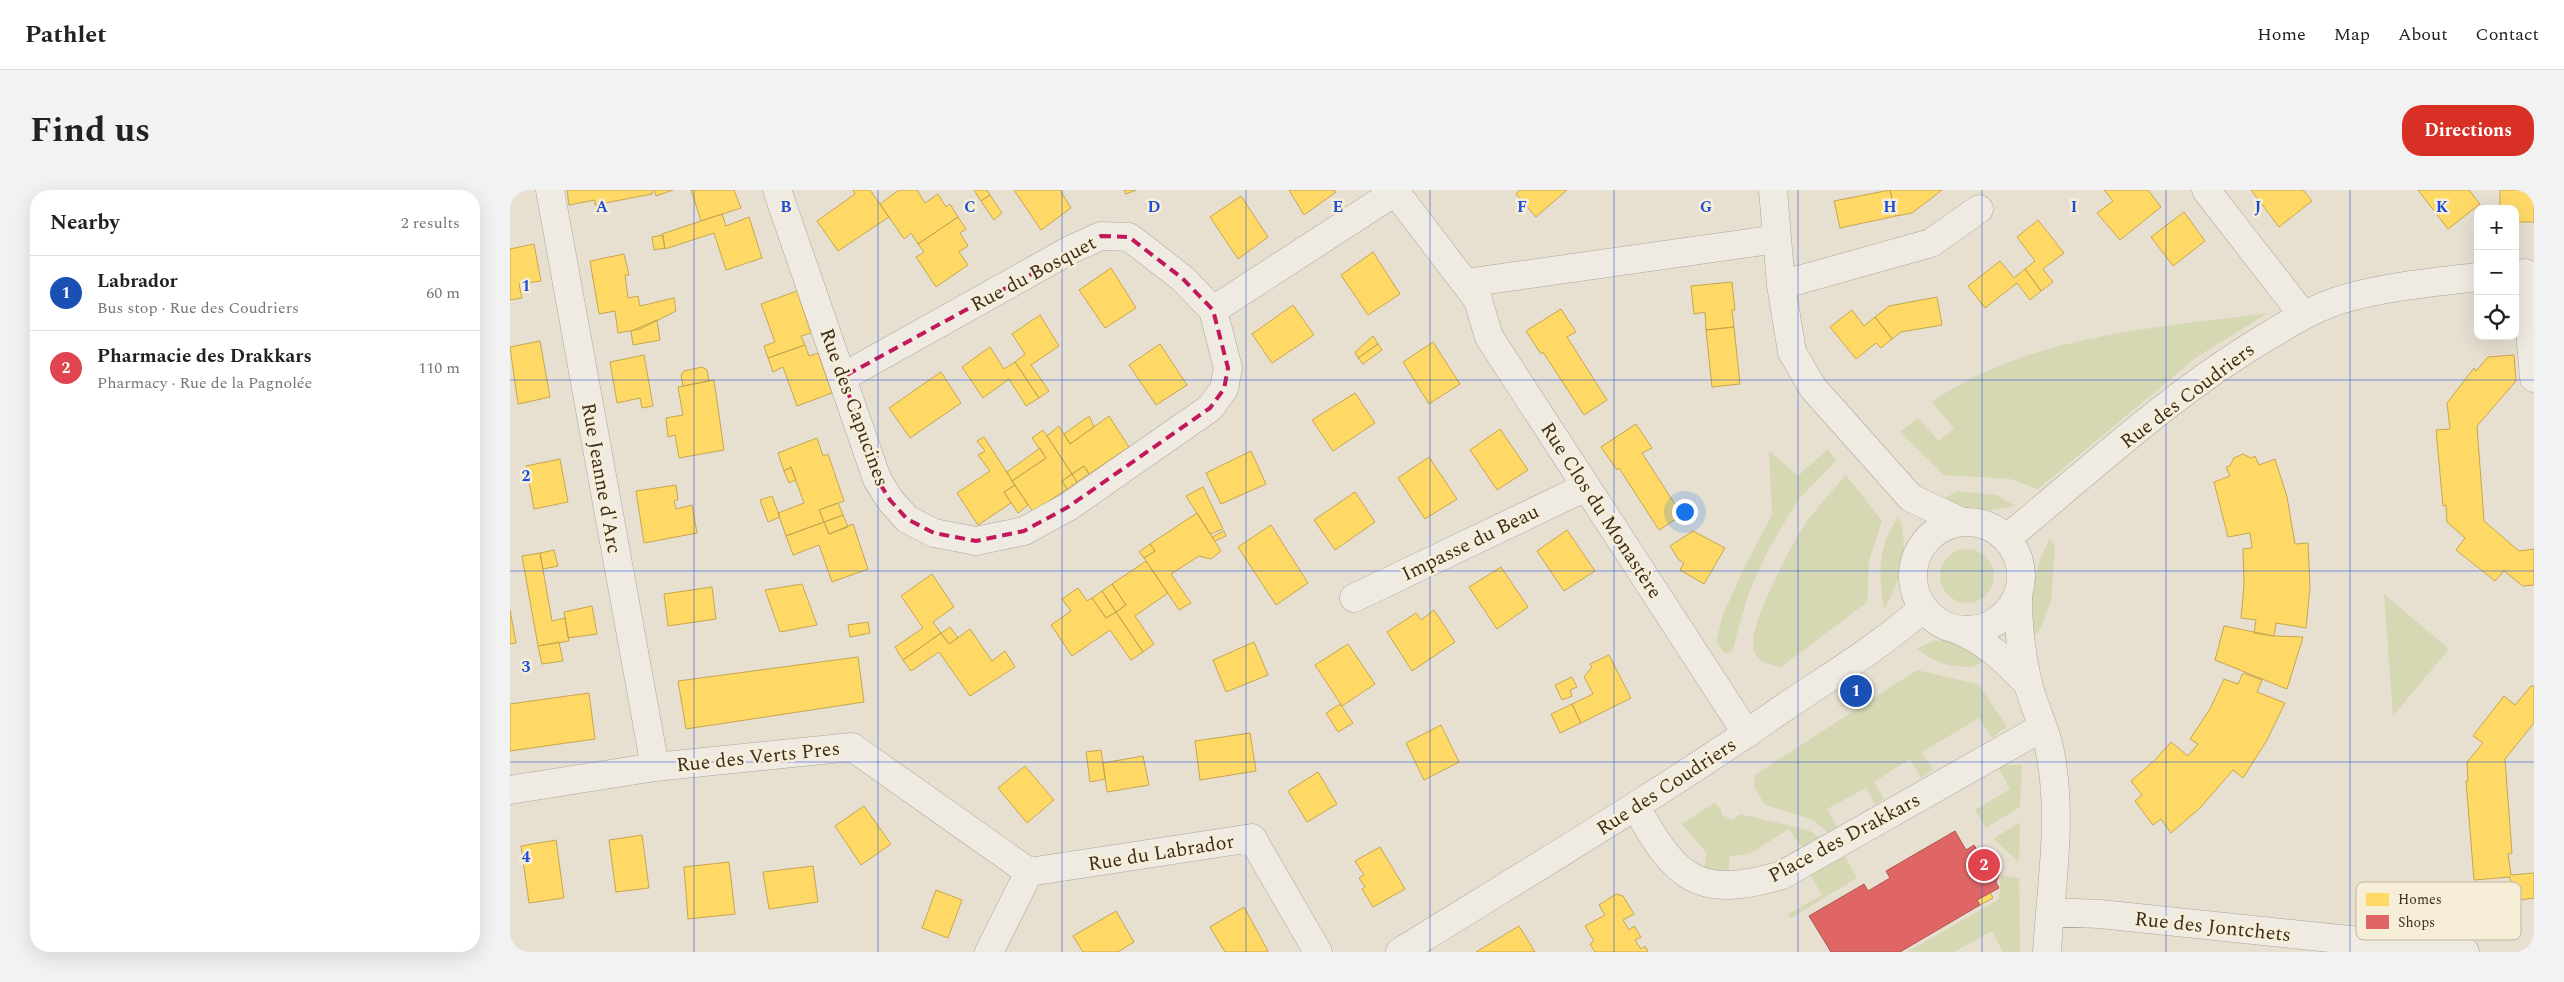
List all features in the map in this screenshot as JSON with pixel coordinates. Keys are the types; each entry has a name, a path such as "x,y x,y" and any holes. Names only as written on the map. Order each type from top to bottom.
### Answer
{"street":[{"name":"Rue Jeanne d'Arc","path":"550,190 654,766"},
{"name":"Rue des Capucines","path":"777,190 877,479 890,500 907,518 934,532 976,541 1024,531 1068,507 1210,408 1224,389 1228,368 1213,310"},
{"path":"1773,190 1782,285 1792,352 1801,372 1911,498 1962,522"},
{"path":"2206,190 2303,314"},
{"path":"1213,310 1395,191"},
{"name":"Rue Clos du Monastère","path":"1395,191 1478,300 1489,337 1747,734"},
{"path":"1782,285 1931,243 1979,209"},
{"name":"Rue du Bosquet","path":"843,377 1070,250 1101,236 1129,237 1182,278 1213,310"},
{"path":"1466,283 1777,239"},
{"path":"2525,273 2534,378"},
{"name":"Rue des Coudriers","path":"2007,538 2148,421 2224,362 2303,314 2340,300 2430,282 2474,278"},
{"name":"Impasse du Beau","path":"1354,598 1586,487"},
{"path":"1911,498 1919,552"},
{"path":"2028,684 1996,652 1974,636 1939,622 1923,608 1916,596 1913,583 1914,566 1919,552 1928,538 1939,529 1962,522 1981,523 1991,526 2007,538 2018,555 2022,569 2018,597 2019,636 2028,684 2050,750 2055,783 2056,815 2047,952"},
{"path":"1958,630 1972,631 1996,623 2010,611 2018,597"},
{"name":"Rue des Coudriers","path":"1400,952 1636,808 1892,634 1923,608"},
{"name":"Place des Drakkars","path":"1636,808 1664,855 1683,873 1708,884 1749,885 1782,875 2042,727"},
{"name":"Rue des Verts Pres","path":"510,790 654,766 852,747 1029,872"},
{"name":"Rue du Labrador","path":"1029,872 1252,838 1318,952"},
{"path":"989,952 1029,872"},
{"name":"Rue des Jontchets","path":"2050,912 2100,914 2465,952"}],"highlighted area":[{"path":"1101,236 1129,237 1182,278 1213,310 1228,368 1224,389 1210,408 1068,507 1024,531 976,541 934,533 907,519 890,500 877,479 843,377"}],"green space":[{"path":"2268,313 2197,357 2038,489 2010,479 1944,475 1900,432 1918,418 1939,441 1954,428 1932,402 1969,380 2009,362 2051,348 2137,330"},
{"path":"1828,449 1836,461 1798,500 1768,550 1748,595 1732,652 1724,653 1716,641 1723,615 1744,568 1772,515 1769,451 1798,476"},
{"path":"1846,475 1882,521 1869,561 1867,602 1781,667 1767,663 1759,659 1753,646 1758,619 1765,601 1792,546 1807,521"},
{"path":"1957,491 1997,495 2015,506 1996,510 1979,510 1962,507 1944,499"},
{"path":"1899,517 1904,541 1904,553 1895,588 1884,609 1881,586 1881,561 1887,537"},
{"path":"2050,539 2055,546 2051,601 2039,632 2029,636 2026,610 2041,556"},
{"path":"1967,549 1977,551 1986,557 1992,566 1994,576 1992,586 1986,595 1977,601 1967,603 1957,601 1948,595 1942,586 1940,576 1942,566 1948,557 1957,551"},
{"path":"2384,594 2449,649 2393,716"},
{"path":"1951,640 1985,661 1971,667 1949,665 1928,657 1917,648 1934,641"},
{"path":"1917,670 1978,684 2007,726 1992,738 1979,718 1922,752 1933,770 1921,778 1910,759 1874,782 1884,799 1875,804 1866,788 1827,809 1837,827 1828,832 1813,820 1765,805 1754,787 1755,775"},
{"path":"1997,765 2022,765 2020,807 1986,828 1975,810 2010,789"},
{"path":"1714,803 1721,809 1722,815 1733,820 1740,814 1808,830 1819,837 1802,847 1789,829 1749,854 1730,856 1728,876 1703,873 1707,854 1682,824"},
{"path":"2020,822 2019,862 1993,839"},
{"path":"1843,853 1857,878 1791,918 1788,914 1822,895 1808,871"},
{"path":"2001,875 2019,878 2020,952 2003,952 1992,931 1954,952 1907,952 1999,899"}],"building: Homes":[{"path":"567,190 652,190 652,194 595,205 595,200 569,205"},
{"path":"654,190 673,190 656,196"},
{"path":"691,190 734,190 741,208 701,221"},
{"path":"853,190 870,190 889,217 838,251 817,221 855,194"},
{"path":"899,190 917,190 925,203 938,194 946,207 950,204 958,217 918,244 911,233 904,239 880,204"},
{"path":"974,190 987,190 990,195 981,201"},
{"path":"1014,190 1060,190 1071,208 1041,230"},
{"path":"1124,190 1136,190 1126,194"},
{"path":"1289,190 1334,190 1336,192 1304,215"},
{"path":"1520,190 1567,190 1536,217 1516,194"},
{"path":"1890,190 1896,216 1840,228 1834,201"},
{"path":"1890,190 1942,190 1912,213 1896,216"},
{"path":"2104,190 2148,190 2161,207 2120,240 2097,213 2113,201"},
{"path":"2251,190 2303,190 2312,201 2279,227"},
{"path":"2418,190 2469,190 2480,204 2474,205 2474,209 2448,229"},
{"path":"2500,190 2534,190 2534,222 2519,222 2519,205 2500,205"},
{"path":"990,195 1002,213 994,220 981,201"},
{"path":"1241,196 1268,237 1238,259 1210,217"},
{"path":"2184,212 2205,241 2173,266 2151,237"},
{"path":"722,214 726,226 749,217 762,258 726,270 714,233 665,249 662,234"},
{"path":"958,217 966,229 960,233 968,246 959,252 968,265 936,287 916,257 924,252 918,244"},
{"path":"2038,220 2064,253 2043,269 2053,282 2041,291 2025,269 2035,261 2017,237"},
{"path":"663,235 665,248 654,250 652,237"},
{"path":"534,244 541,281 519,284 522,298 510,300 510,249"},
{"path":"1373,252 1400,294 1368,315 1341,275"},
{"path":"624,254 629,275 625,275 628,298 638,296 640,306 674,298 676,311 640,329 618,333 615,311 599,314 590,261"},
{"path":"2000,261 2014,278 2025,269 2041,291 2030,300 2017,283 1985,308 1968,286"},
{"path":"1111,268 1136,308 1105,328 1079,290"},
{"path":"1732,282 1735,310 1732,310 1734,327 1706,330 1705,312 1694,314 1691,286"},
{"path":"797,291 811,333 801,336 805,345 768,358 764,346 775,342 761,304"},
{"path":"1937,297 1942,325 1901,332 1892,339 1875,317 1889,306"},
{"path":"1293,305 1314,335 1272,363 1252,334"},
{"path":"1561,309 1576,332 1567,337 1607,400 1584,415 1543,352 1541,354 1526,331"},
{"path":"1852,310 1864,326 1875,317 1892,339 1881,348 1876,343 1856,359 1830,327"},
{"path":"1040,315 1059,346 1031,365 1049,391 1039,398 1015,362 1025,354 1012,334"},
{"path":"657,320 660,340 633,345 631,331"},
{"path":"1734,327 1740,384 1712,387 1706,330"},
{"path":"1373,336 1378,344 1358,358 1355,352"},
{"path":"540,341 550,397 518,404 510,347"},
{"path":"1433,342 1460,384 1429,404 1403,362"},
{"path":"1160,344 1187,385 1156,405 1129,365"},
{"path":"1378,344 1382,350 1363,364 1358,358"},
{"path":"805,345 809,356 818,353 832,393 797,406 783,367 773,372 768,358"},
{"path":"990,347 1004,369 1015,362 1039,398 1026,406 1009,379 983,398 962,367"},
{"path":"644,355 653,406 642,408 640,398 617,403 610,362"},
{"path":"2514,355 2516,381 2477,426 2484,521 2519,551 2534,549 2534,585 2523,586 2504,571 2495,581 2456,550 2465,538 2447,522 2446,505 2443,506 2436,430 2450,429 2447,403 2474,368 2476,371 2488,357"},
{"path":"702,367 707,370 709,381 683,386 681,375 684,371"},
{"path":"941,372 961,403 910,438 889,408"},
{"path":"714,380 724,450 679,458 675,435 668,437 666,418 683,415 678,387"},
{"path":"1355,393 1375,423 1333,451 1312,420"},
{"path":"1089,416 1094,427 1070,444 1064,434"},
{"path":"1109,416 1129,447 1089,474 1084,466 1072,474 1047,436 1059,426 1070,444"},
{"path":"1636,424 1652,448 1642,453 1682,515 1659,530 1619,468 1617,470 1601,447"},
{"path":"1500,429 1528,470 1497,490 1470,450"},
{"path":"1043,430 1072,474 1062,481 1067,489 1033,512 1012,481 1046,458 1032,438"},
{"path":"984,437 1015,485 1004,492 1011,503 978,525 957,493 990,471 978,455 985,451 977,441"},
{"path":"817,438 823,456 828,454 844,501 819,510 824,522 786,536 778,513 804,503 791,467 784,471 778,453"},
{"path":"1040,448 1046,458 1012,481 1007,472"},
{"path":"1251,451 1266,484 1221,504 1206,473"},
{"path":"2243,454 2251,458 2255,456 2259,465 2275,459 2287,497 2295,544 2308,543 2310,587 2306,628 2276,623 2274,636 2254,633 2256,620 2241,618 2244,585 2243,549 2252,548 2250,533 2228,537 2214,482 2230,476 2226,467 2230,466 2234,458"},
{"path":"1429,457 1457,499 1425,519 1398,478"},
{"path":"560,459 568,502 534,509 526,466"},
{"path":"1084,466 1089,474 1077,482 1072,474"},
{"path":"791,467 796,480 789,483 784,471"},
{"path":"1072,474 1077,482 1067,489 1062,481"},
{"path":"676,485 678,500 674,501 676,509 692,505 697,533 644,543 636,491"},
{"path":"1015,485 1028,505 1018,513 1004,492"},
{"path":"1203,487 1223,529 1210,534 1186,496"},
{"path":"1355,492 1375,522 1335,550 1314,520"},
{"path":"772,496 780,517 768,522 760,500"},
{"path":"838,503 843,515 824,522 819,510"},
{"path":"1197,513 1221,551 1211,559 1199,556 1171,574 1191,603 1179,610 1144,558 1155,551 1150,544"},
{"path":"843,515 848,527 829,534 824,522"},
{"path":"824,522 829,534 853,524 868,569 832,582 819,545 793,555 786,536"},
{"path":"1271,525 1308,583 1276,605 1238,547"},
{"path":"1567,530 1595,571 1564,591 1537,551"},
{"path":"1224,531 1226,536 1215,541 1212,537"},
{"path":"1693,531 1725,548 1704,584 1680,570 1684,563 1679,560 1670,546"},
{"path":"1150,544 1155,551 1144,558 1139,552"},
{"path":"554,550 558,566 543,569 540,553"},
{"path":"540,553 552,621 565,618 569,641 538,646 522,556"},
{"path":"1146,561 1168,593 1135,616 1154,644 1143,652 1116,612 1126,605 1112,584"},
{"path":"1501,567 1528,607 1497,629 1469,587"},
{"path":"932,574 954,607 933,622 941,633 903,660 895,647 923,628 901,596"},
{"path":"802,584 817,625 780,632 765,590"},
{"path":"1112,584 1126,605 1116,612 1102,591"},
{"path":"712,587 716,619 668,626 664,594"},
{"path":"1078,588 1087,601 1092,598 1106,618 1116,612 1143,652 1131,660 1110,630 1072,656 1051,625 1071,611 1062,599"},
{"path":"1102,591 1116,612 1106,618 1092,598"},
{"path":"592,606 597,634 568,638 564,612"},
{"path":"510,610 516,643 510,644"},
{"path":"1434,610 1455,642 1412,671 1387,632 1416,613 1421,620"},
{"path":"868,622 870,633 850,637 848,625"},
{"path":"2224,626 2274,636 2303,637 2287,689 2215,660"},
{"path":"950,627 958,638 949,644 941,633"},
{"path":"970,629 992,661 1005,651 1015,667 970,696 939,652 911,671 903,660 941,633 949,644"},
{"path":"559,642 563,661 542,664 538,646"},
{"path":"1254,642 1268,675 1226,692 1213,660"},
{"path":"1348,644 1375,684 1342,706 1315,665"},
{"path":"1609,655 1631,698 1581,723 1572,704 1593,694 1584,677 1592,667 1590,664"},
{"path":"858,657 864,702 686,729 678,681"},
{"path":"2243,673 2262,680 2257,692 2285,703 2267,740 2243,778 2233,770 2201,807 2171,833 2161,819 2153,825 2135,801 2142,795 2131,781 2155,760 2171,742 2188,756 2198,744 2190,739 2210,709 2224,679 2238,684"},
{"path":"1572,677 1577,687 1570,690 1572,696 1562,700 1555,685"},
{"path":"2531,686 2534,686 2534,723 2505,759 2512,853 2508,854 2511,875 2534,873 2534,898 2521,900 2521,882 2510,882 2510,877 2474,880 2466,781 2468,781 2467,762 2483,743 2473,736 2504,696 2515,705"},
{"path":"589,693 595,739 510,751 510,704"},
{"path":"1340,704 1353,723 1338,732 1326,713"},
{"path":"1572,704 1581,723 1560,733 1551,714"},
{"path":"1441,725 1459,762 1424,780 1406,743"},
{"path":"1250,733 1256,771 1200,780 1195,741"},
{"path":"1101,750 1105,779 1090,782 1086,752"},
{"path":"1143,756 1149,785 1107,792 1103,763"},
{"path":"1025,766 1054,800 1027,823 998,788"},
{"path":"1318,772 1337,804 1307,822 1288,791"},
{"path":"864,806 891,844 861,865 835,826"},
{"path":"642,835 649,888 616,892 609,840"},
{"path":"556,840 564,898 529,903 521,846"},
{"path":"1380,847 1405,889 1373,907 1362,889 1365,887 1359,878 1364,875 1355,861"},
{"path":"729,862 735,914 688,919 684,867"},
{"path":"813,866 818,902 769,909 763,872"},
{"path":"936,890 962,900 948,938 922,928"},
{"path":"1990,892 1993,898 1980,905 1977,900"},
{"path":"1616,894 1623,896 1634,914 1623,920 1629,930 1634,926 1641,937 1635,940 1641,949 1645,946 1648,952 1595,952 1590,944 1594,941 1585,926 1605,915 1599,905"},
{"path":"1244,907 1268,951 1225,952 1210,927"},
{"path":"1116,911 1134,942 1118,952 1083,952 1073,936"},
{"path":"1519,926 1535,952 1476,952"}],"building: Shops":[{"path":"1955,831 1966,850 1974,845 1977,850 1988,851 1997,859 2000,873 1996,882 1999,888 1977,900 1980,905 1900,952 1831,952 1809,916 1864,884 1868,891 1890,878 1886,871"}],"place":[{"name":"Labrador","path":"1856,691"},
{"name":"Pharmacie des Drakkars","path":"1984,865"}]}
